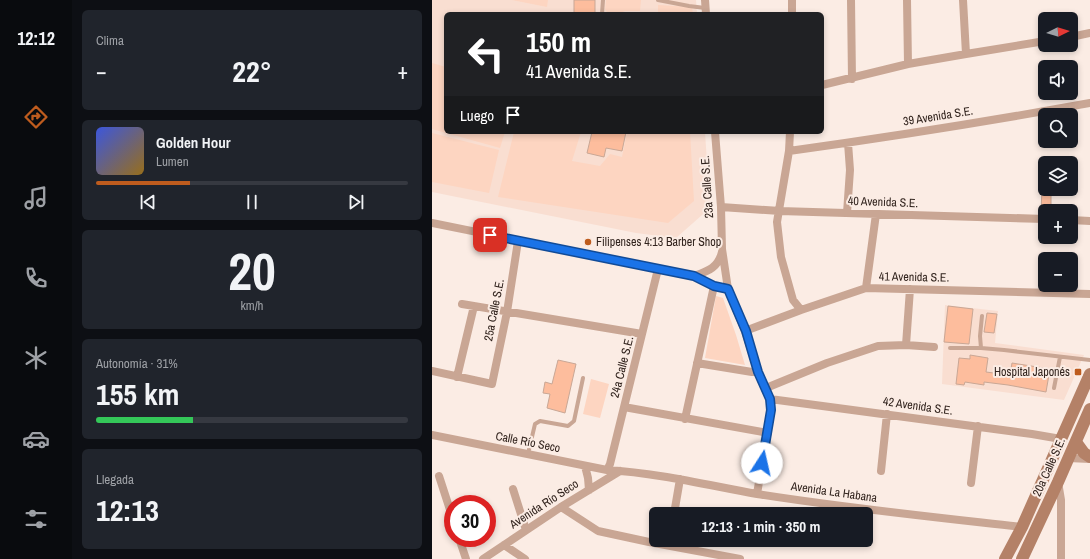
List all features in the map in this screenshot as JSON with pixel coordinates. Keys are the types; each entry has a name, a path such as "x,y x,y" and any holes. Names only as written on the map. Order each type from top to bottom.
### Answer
{"street":[{"path":"792,0 792,12"},
{"path":"851,0 852,79"},
{"path":"907,0 908,64"},
{"path":"963,0 966,54"},
{"path":"1078,36 1090,34"},
{"path":"824,85 852,79 908,64 1038,42"},
{"name":"39 Avenida S.E.","path":"789,151 848,143 1090,103"},
{"name":"23a Calle S.E.","path":"715,134 721,207 722,249 728,289 746,331 758,372 770,399 771,410 768,433 757,494"},
{"path":"790,134 789,151 777,222 781,256 793,300 801,310"},
{"path":"846,213 850,170 848,143"},
{"name":"40 Avenida S.E.","path":"721,207 780,211 1038,219"},
{"path":"866,288 876,214"},
{"path":"1078,220 1090,221"},
{"path":"432,223 694,276 714,286 728,289"},
{"name":"25a Calle S.E.","path":"457,377 492,384 507,312 518,241"},
{"path":"694,276 708,271 716,266 722,249"},
{"name":"24a Calle S.E.","path":"607,470 610,464 658,269"},
{"path":"686,419 714,286"},
{"name":"41 Avenida S.E.","path":"746,331 801,310 866,288 1090,294"},
{"path":"906,346 910,289"},
{"path":"462,304 642,334"},
{"path":"432,371 457,377 474,306"},
{"path":"766,388 827,363 878,346 934,347"},
{"path":"698,363 758,372"},
{"name":"20a Calle S.E.","path":"1005,559 1022,528 1090,374"},
{"name":"42 Avenida S.E.","path":"770,399 978,426 1061,439"},
{"path":"624,407 768,433"},
{"name":"20a Calle S.E.","path":"1022,559 1090,409"},
{"path":"881,471 887,414"},
{"path":"971,483 978,426"},
{"name":"Calle Río Seco","path":"432,435 585,466 620,471"},
{"path":"1076,442 1084,453 1090,458"},
{"path":"1068,458 1090,458"},
{"path":"585,466 589,490"},
{"name":"Avenida La Habana","path":"620,471 680,479 757,494 854,508 1022,528"},
{"name":"Avenida Río Seco","path":"483,559 561,507 620,471"},
{"path":"439,476 445,495"},
{"path":"675,507 680,479"},
{"path":"1058,482 1062,500 1061,559"},
{"path":"513,489 526,530"},
{"path":"561,507 598,531 649,540"},
{"path":"504,545 525,559"},
{"path":"462,547 466,559"},
{"path":"688,547 740,559"}],"lane":[{"path":"602,12 603,0"},
{"path":"658,0 689,6 706,7"},
{"path":"981,348 980,336 982,316"},
{"path":"950,348 981,348 1090,360"},
{"path":"1054,388 1060,357"},
{"path":"528,454 535,424 540,420 568,426 574,421 583,378"}],"shaded area":[{"path":"432,0 696,0 697,12 444,12 444,134 705,134 710,208 676,238 636,233 432,192"},
{"path":"512,0 548,0 547,7"},
{"path":"606,0 641,0 640,11 607,12 605,10"},
{"path":"658,5 692,7 693,12 658,12"},
{"path":"432,63 444,66 444,132 432,129"},
{"path":"432,133 499,150 489,193 432,182"},
{"path":"450,134 504,134 500,148"},
{"path":"514,134 580,134 572,161 600,166 610,154 622,157 627,134 690,134 694,201 668,223 498,197"},
{"path":"716,296 723,298 745,365 705,358"},
{"path":"945,305 998,311 995,343 1084,355 1064,400 942,384"},
{"path":"591,379 609,384 600,418 583,414"}],"building":[{"path":"574,0 595,0 595,12 574,12"},
{"path":"592,134 626,134 622,151 606,148 604,157 587,153"},
{"path":"1042,196 1051,196 1051,204 1041,204"},
{"path":"948,306 973,309 969,344 944,342"},
{"path":"987,313 997,314 994,333 984,332"},
{"path":"970,355 988,358 986,372 1010,375 1012,363 1050,369 1046,392 984,382 984,385 965,382 964,385 956,384 959,358 970,359"},
{"path":"558,360 576,364 565,413 547,408 550,394 543,393 545,382 552,384"}],"place":[{"name":"Filipenses 4:13 Barber Shop","path":"588,242"},
{"name":"Hospital Japonés","path":"1078,372"}],"route":[{"path":"490,235 694,276 714,286 728,289 746,331 758,372 770,399 771,410 762,463"}]}
